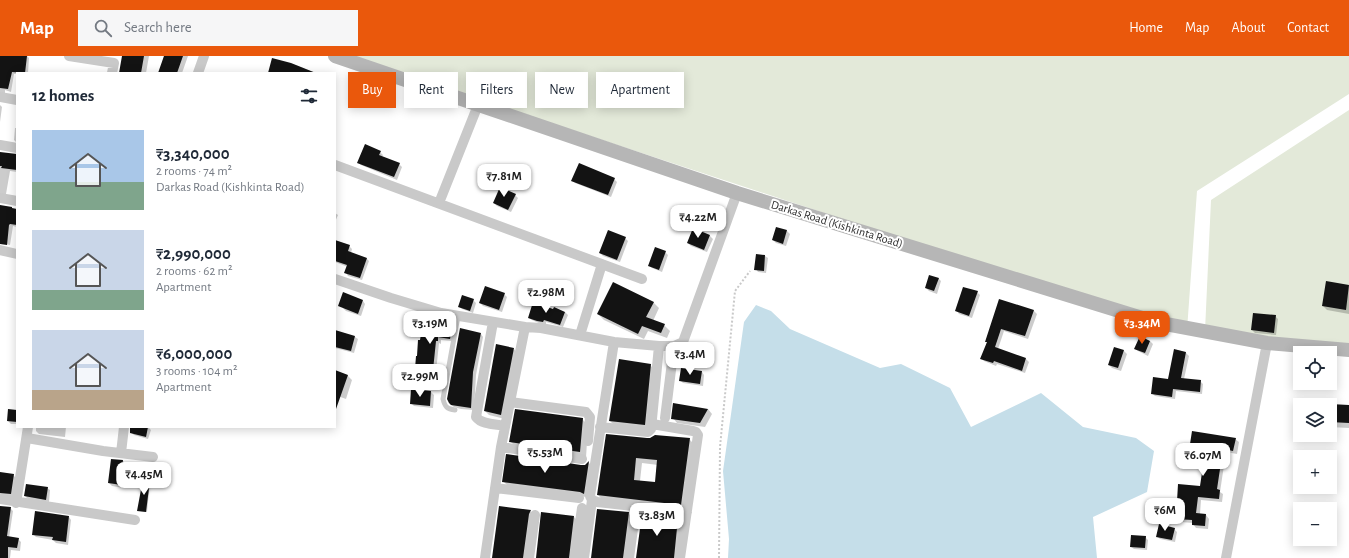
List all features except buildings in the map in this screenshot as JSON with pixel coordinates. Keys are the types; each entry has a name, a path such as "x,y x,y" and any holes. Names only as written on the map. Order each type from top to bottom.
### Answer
{"main road":[{"name":"Darkas Road (Kishkinta Road)","path":"335,56 466,101"},
{"name":"Darkas Road (Kishkinta Road)","path":"487,108 737,193 1155,322 1267,343 1349,350"}],"street":[{"path":"69,56 114,64"},
{"path":"198,72 204,56"},
{"path":"0,97 16,100"},
{"path":"439,203 477,108"},
{"path":"0,145 16,148"},
{"path":"336,165 642,279"},
{"path":"336,279 441,313 525,327 541,328 614,342 674,346 683,342 737,193"},
{"path":"0,198 16,201"},
{"path":"0,250 16,254"},
{"path":"580,335 602,264"},
{"path":"493,322 476,416 479,420 484,422 505,426"},
{"path":"485,558 501,447 525,327"},
{"path":"584,558 592,500 590,496 614,342"},
{"path":"1226,558 1267,343"},
{"path":"600,426 648,432 652,429 659,346"},
{"path":"665,418 674,346"},
{"path":"510,402 586,412 590,417 588,441"},
{"path":"652,424 693,431 698,435 680,558"},
{"path":"16,502 28,428"},
{"path":"121,453 124,428"},
{"path":"27,438 102,451 153,457"},
{"path":"501,447 582,459"},
{"path":"495,488 581,503 575,558"},
{"path":"0,500 135,520"},
{"path":"592,500 636,507 687,512"},
{"path":"629,558 636,507"},
{"path":"529,558 535,515"}],"lane":[{"path":"455,410 448,410 444,406 443,399 458,316"}],"path":[{"path":"719,558 720,448 735,291 750,271"}],"green space":[{"path":"347,56 1349,56 1349,94 1197,191 1187,330 882,232 505,108 527,108 527,72 466,72 466,95 458,93 458,72 404,72 404,75"},
{"path":"1349,110 1349,345 1205,331 1211,200"}],"water":[{"path":"756,305 771,311 790,329 880,368 901,364 950,388 971,427 1041,393 1083,427 1136,438 1154,451 1147,492 1093,517 1097,558 728,558 729,539 723,471 744,322"}]}
